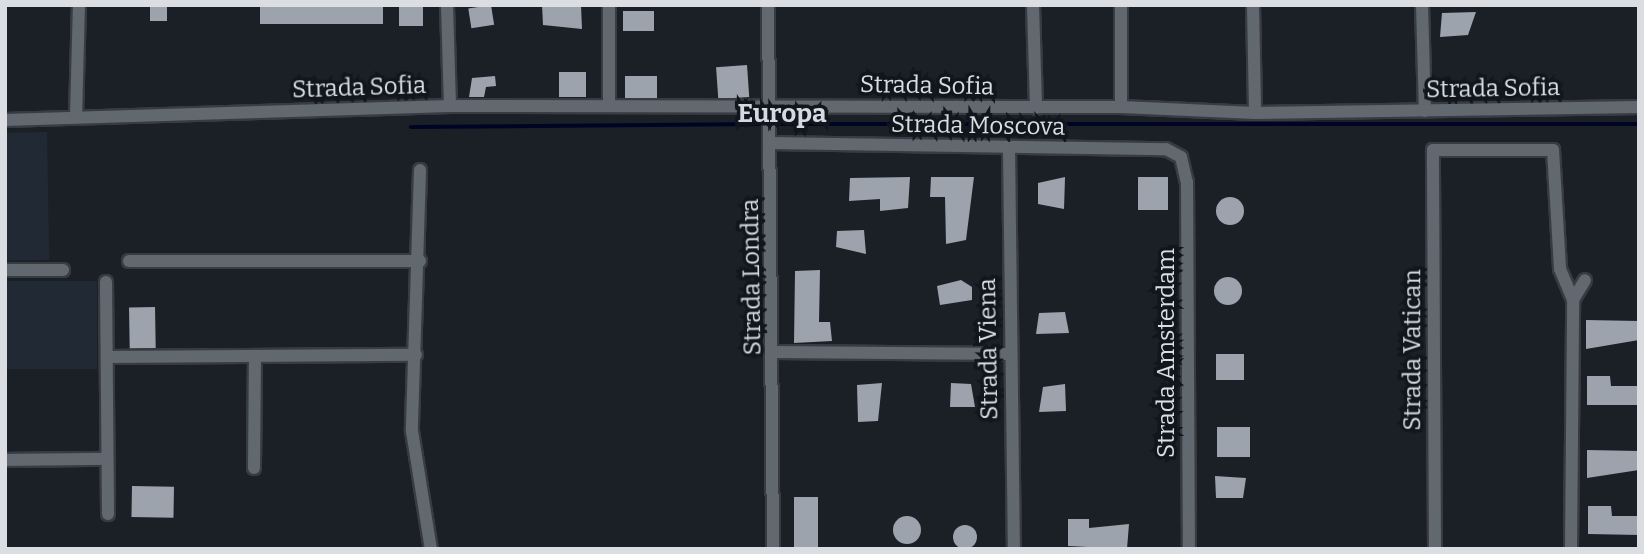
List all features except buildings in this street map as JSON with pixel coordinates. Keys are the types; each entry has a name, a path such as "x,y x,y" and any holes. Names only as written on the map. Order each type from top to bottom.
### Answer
{"street":[{"path":"76,117 79,5"},
{"path":"447,5 450,106"},
{"path":"609,5 609,106"},
{"name":"Strada Londra","path":"768,5 775,352 773,549"},
{"path":"1033,5 1036,108"},
{"path":"1121,5 1121,107"},
{"path":"1253,5 1255,113"},
{"path":"1422,5 1425,111"},
{"name":"Strada Sofia","path":"5,120 450,106 609,106 769,111 1121,107 1255,113 1639,107"},
{"name":"Strada Moscova","path":"770,137 1009,148 1166,149 1181,158"},
{"name":"Strada Viena","path":"1009,148 1009,354 1014,549"},
{"name":"Strada Vatican","path":"1435,549 1433,150 1553,150 1560,268 1573,300"},
{"name":"Strada Amsterdam","path":"1181,158 1187,182 1189,549"},
{"path":"420,170 420,261 412,431 431,549"},
{"path":"129,261 420,261"},
{"path":"5,270 63,270"},
{"path":"1571,549 1573,300 1585,280"},
{"path":"106,282 108,514"},
{"path":"775,352 1009,354"},
{"path":"107,357 416,355"},
{"path":"254,468 255,356"},
{"path":"5,460 107,459"}],"shaded area":[{"path":"47,132 49,260 7,261 5,133"},
{"path":"5,281 97,281 97,369 5,369"}],"waterway":[{"path":"411,127 765,124"},
{"path":"773,124 1639,124"}],"district":[{"name":"Europa","path":"782,114"}]}
